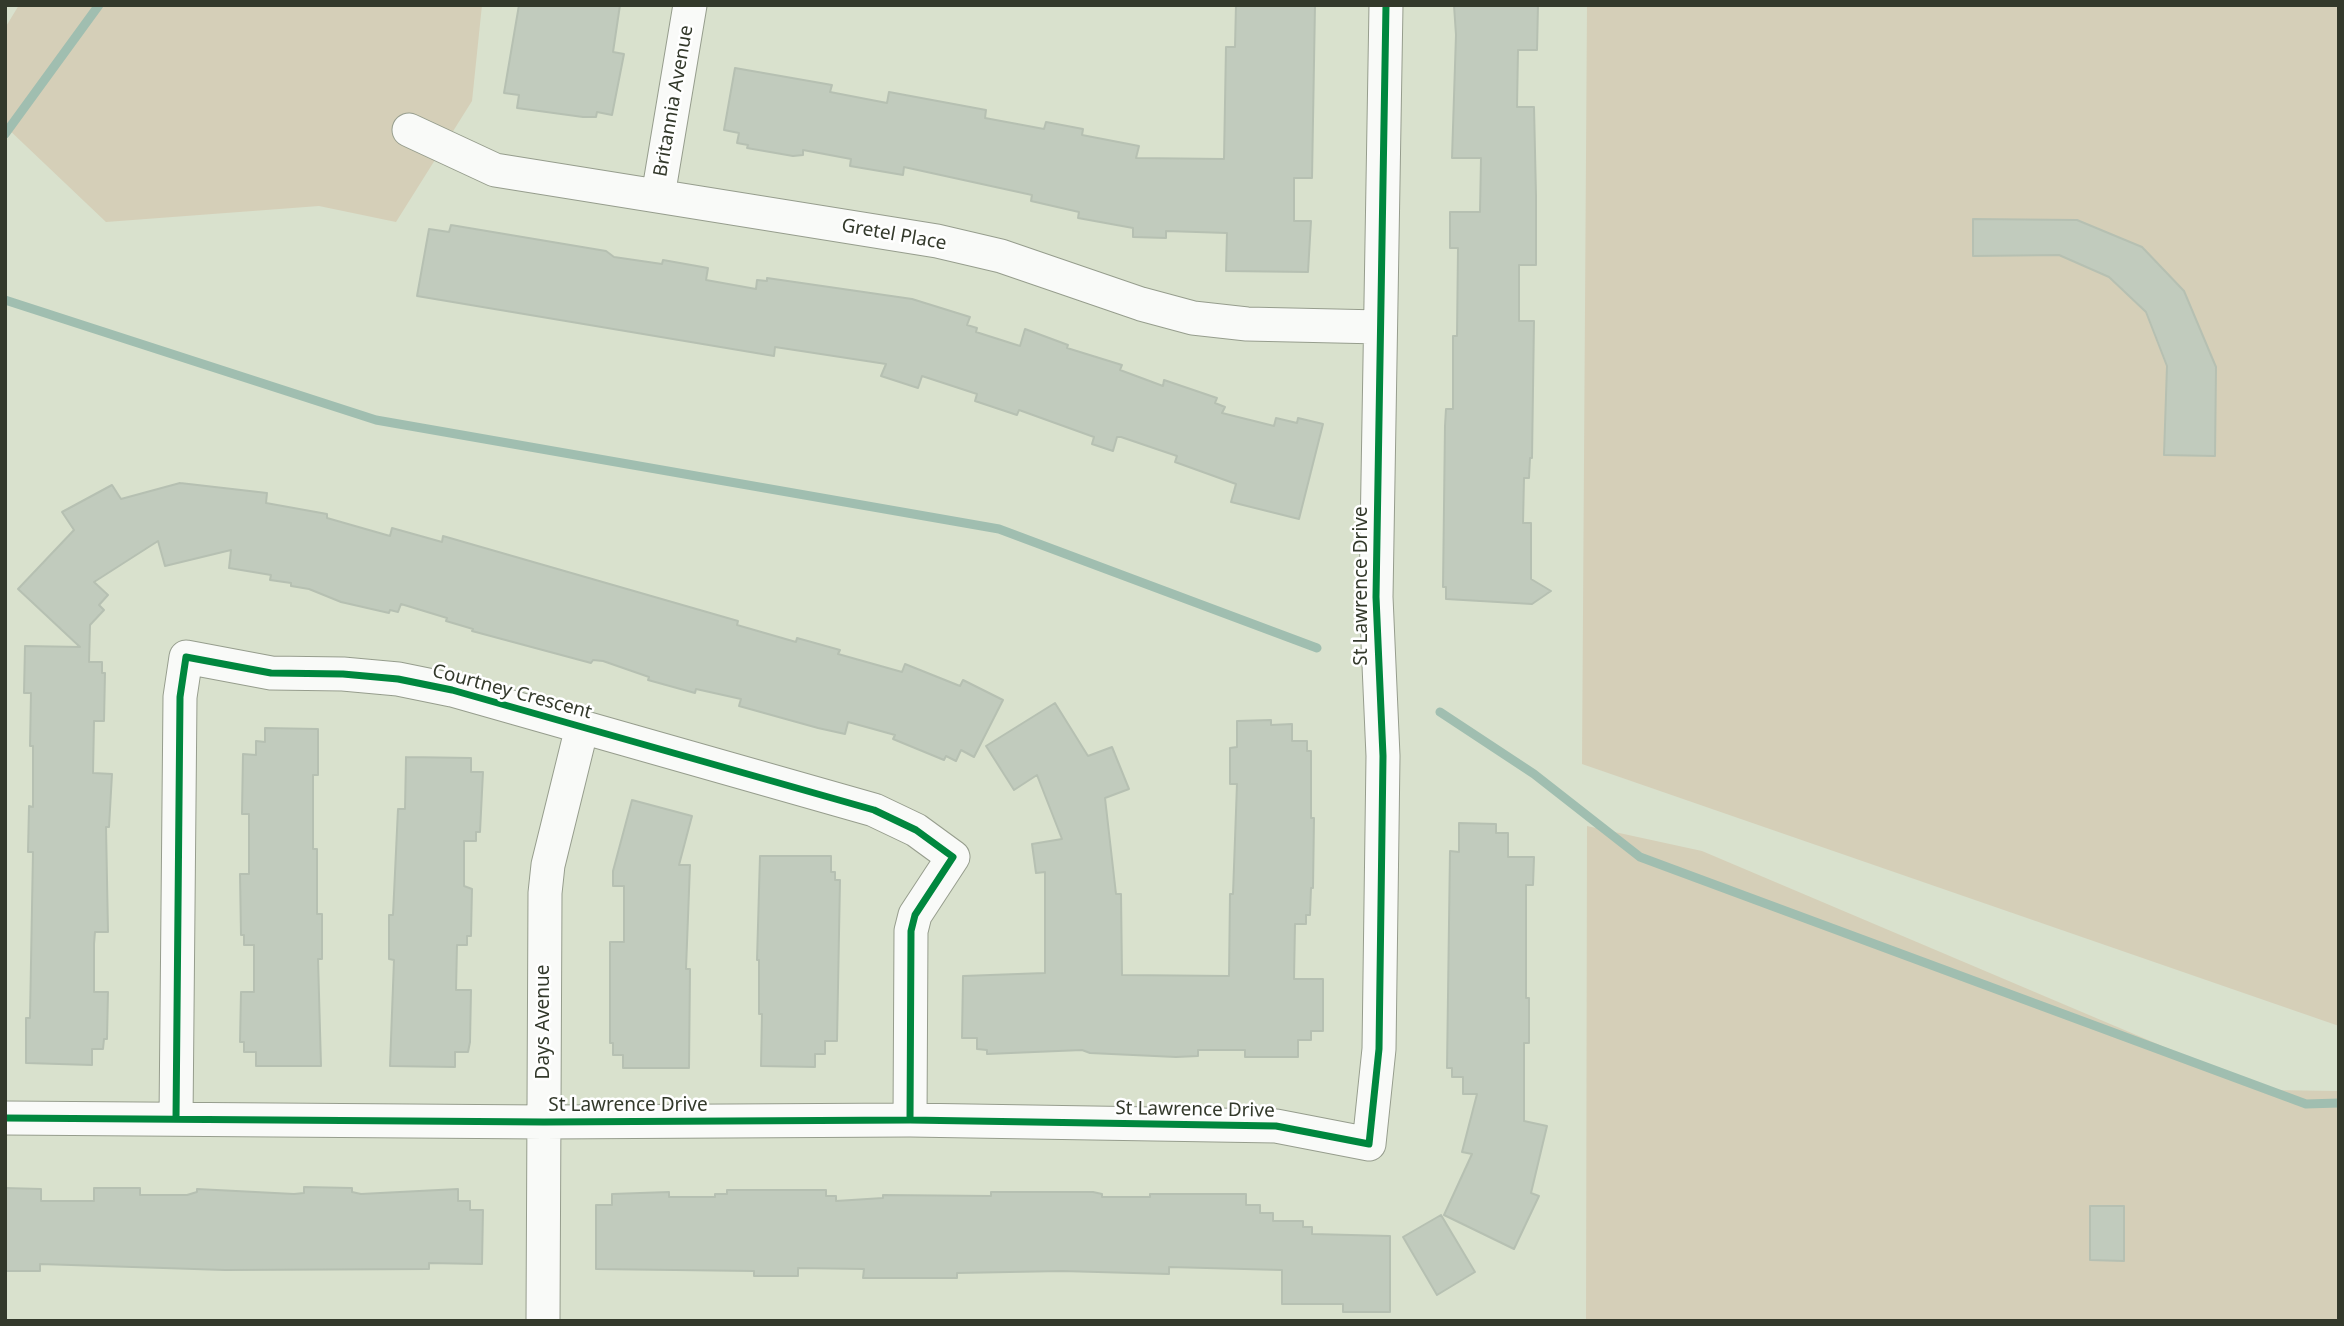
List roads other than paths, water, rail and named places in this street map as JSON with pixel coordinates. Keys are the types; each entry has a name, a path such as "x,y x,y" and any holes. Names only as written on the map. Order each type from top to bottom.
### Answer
{"street":[{"name":"Britannia Avenue","path":"658,196 690,5"},
{"name":"St Lawrence Drive","path":"5,1118 544,1122 910,1120 1276,1126 1369,1144 1379,1049 1382,784 1376,597 1386,5"},
{"name":"Gretel Place","path":"409,130 495,170 937,241 1001,256 1141,304 1193,318 1247,324 1380,327"},
{"name":"Courtney Crescent","path":"176,1119 180,697 186,657 271,673 398,678 452,690 874,810 916,830 953,857 915,915 911,931 910,1120"},
{"name":"Days Avenue","path":"543,1321 548,865 582,727"}],"waterway":[{"path":"5,134 99,5"},
{"path":"5,300 376,420 999,529 1317,648"},
{"path":"1440,712 1534,774 1640,857 2306,1104 2339,1103"}]}
